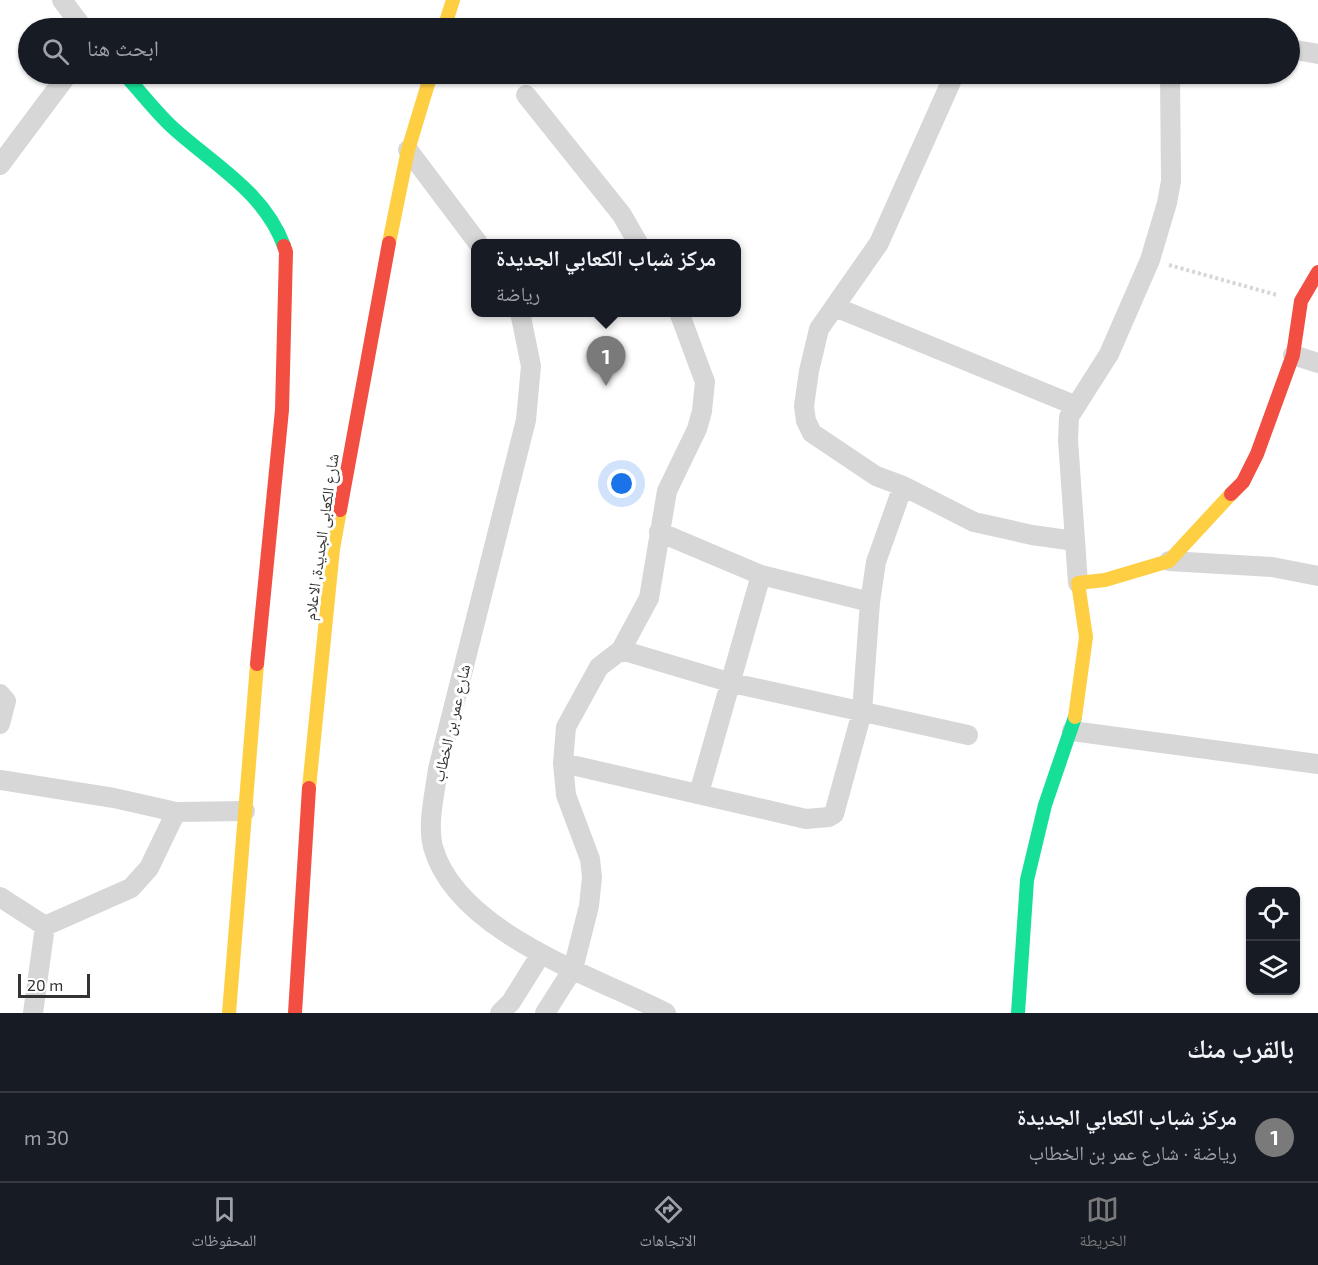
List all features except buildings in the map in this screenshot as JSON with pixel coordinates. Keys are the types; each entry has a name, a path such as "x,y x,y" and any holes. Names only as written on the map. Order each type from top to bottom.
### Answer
{"street":[{"path":"62,0 76,18"},
{"path":"447,18 453,0"},
{"path":"1300,51 1318,54"},
{"path":"0,165 61,84"},
{"path":"133,84 169,124 250,192 282,235 286,252 282,410 229,1013"},
{"name":"شارع الكعابى الجديدة, الاعلام","path":"295,1013 307,809 333,549 367,356 408,150 428,84"},
{"path":"950,84 879,243 819,329 812,351 804,406 806,421 812,433 876,476 903,486 974,522 1032,535 1075,541"},
{"path":"1018,1013 1027,880 1045,806 1072,730 1079,703 1086,637 1078,584 1067,427 1074,405 1098,374 1109,354 1150,260 1171,181 1170,84"},
{"path":"526,95 622,215 637,239"},
{"path":"408,150 475,239"},
{"path":"1169,561 1243,482 1257,454 1293,355 1301,301 1318,272"},
{"path":"835,307 1074,405"},
{"name":"شارع عمر بن الخطاب","path":"521,317 531,366 526,420 438,769 432,825 433,846 442,870 457,890 485,916 541,954 666,1013"},
{"path":"545,1013 573,969 589,906 592,877 587,850 566,795 563,763 566,727 599,667 621,650 649,598 667,491 697,429 705,382 681,317"},
{"path":"1293,355 1318,363"},
{"path":"563,763 806,819 829,817 837,808 862,712 870,602 881,545 903,486"},
{"path":"659,532 761,575 870,602"},
{"path":"1078,584 1113,578 1169,561 1272,567 1318,576"},
{"path":"699,794 761,575"},
{"path":"621,650 732,683 968,735"},
{"path":"0,694 6,701 0,724"},
{"path":"1072,730 1318,764"},
{"path":"0,780 114,798 176,812 245,812"},
{"path":"45,926 131,888 149,868 176,812"},
{"path":"0,897 45,926"},
{"path":"33,1013 45,926"},
{"path":"500,1013 511,1002 541,954"}],"path":[{"path":"1150,260 1301,301"}],"traffic: fast":[{"path":"133,84 171,126 250,194 264,209 284,246"},
{"path":"1018,1013 1027,880 1045,805 1075,717"}],"traffic: slow":[{"path":"447,18 453,0"},
{"path":"389,243 408,150 428,84"},
{"path":"1075,717 1086,637 1078,583 1105,580 1169,561 1231,494"},
{"path":"309,788 333,549 340,510"},
{"path":"229,1013 257,664"}],"traffic: jam":[{"path":"340,510 389,243"},
{"path":"257,664 282,410 286,252 284,246"},
{"path":"1231,494 1243,482 1257,454 1293,355 1301,301 1318,272"},
{"path":"295,1013 309,788"}],"place":[{"name":"مركز شباب الكعابي الجديدة","path":"606,386"}]}
